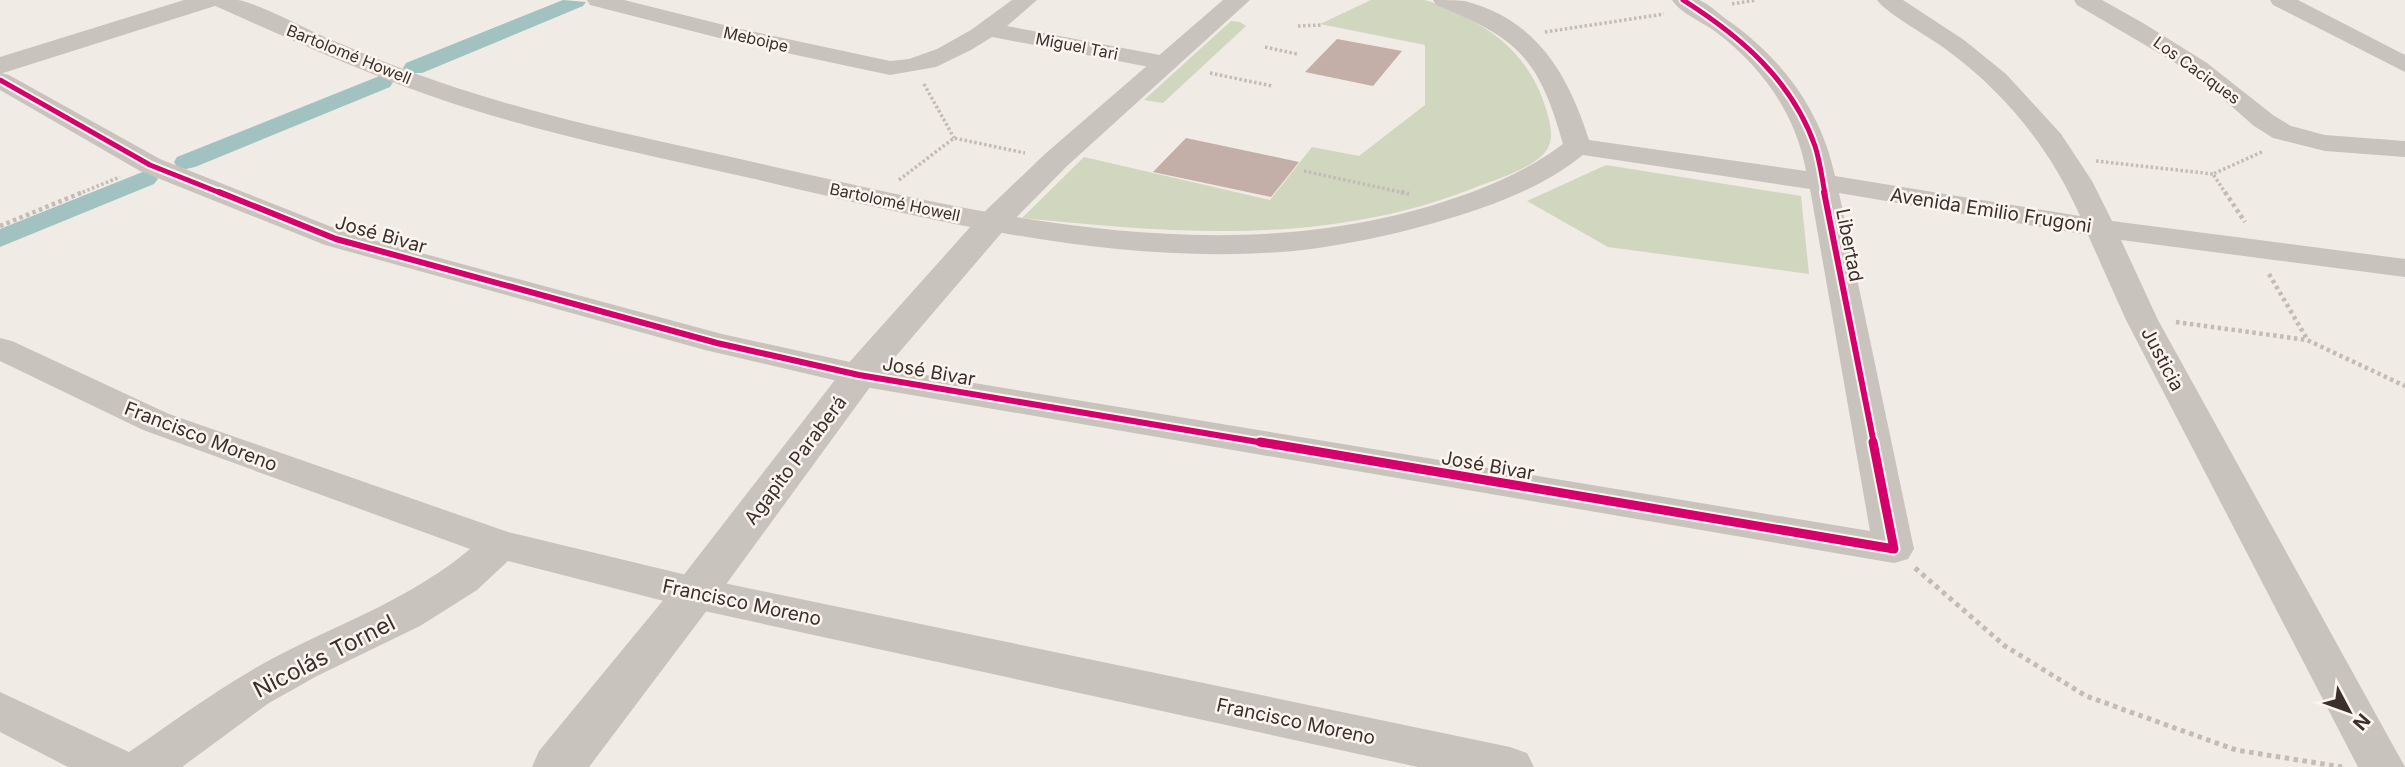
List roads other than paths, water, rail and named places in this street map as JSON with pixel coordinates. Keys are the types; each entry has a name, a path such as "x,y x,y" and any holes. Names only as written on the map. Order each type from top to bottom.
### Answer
{"street":[{"path":"0,65 209,0"},
{"name":"Bartolomé Howell","path":"221,0 362,62 475,102 611,139 992,223 1065,235 1209,244 1285,243 1350,235 1415,222 1474,202 1525,182 1554,165 1577,146"},
{"name":"Meboipe","path":"598,0 731,34 890,68 914,66 937,59 989,29"},
{"path":"989,29 1026,0"},
{"name":"Agapito Paraberá","path":"558,767 695,593 859,375 992,223 1056,160 1238,0"},
{"path":"1444,0 1481,14 1520,36 1540,57 1562,94 1577,146"},
{"name":"Justicia","path":"1888,0 1989,69 2031,114 2063,158 2140,317 2382,767"},
{"name":"Los Caciques","path":"2085,0 2174,51 2282,132 2308,139 2405,149"},
{"path":"2281,0 2405,65"},
{"name":"Libertad","path":"1690,4 1752,50 1793,97 1810,131 1894,549"},
{"name":"Miguel Tari","path":"989,29 1165,63"},
{"name":"José Bivar","path":"0,80 150,165 336,239 704,340 859,375 1894,549"},
{"name":"Avenida Emilio Frugoni","path":"1577,146 1822,182 2098,228 2405,268"},
{"name":"Francisco Moreno","path":"0,348 156,422 501,545 695,593 1510,767"},
{"name":"Nicolás Tornel","path":"146,767 253,690 405,615 462,579 501,545"},
{"path":"0,711 113,767"}],"waterway":[{"path":"414,68 576,2"},
{"path":"186,162 382,82"},
{"path":"0,239 145,179"}]}
